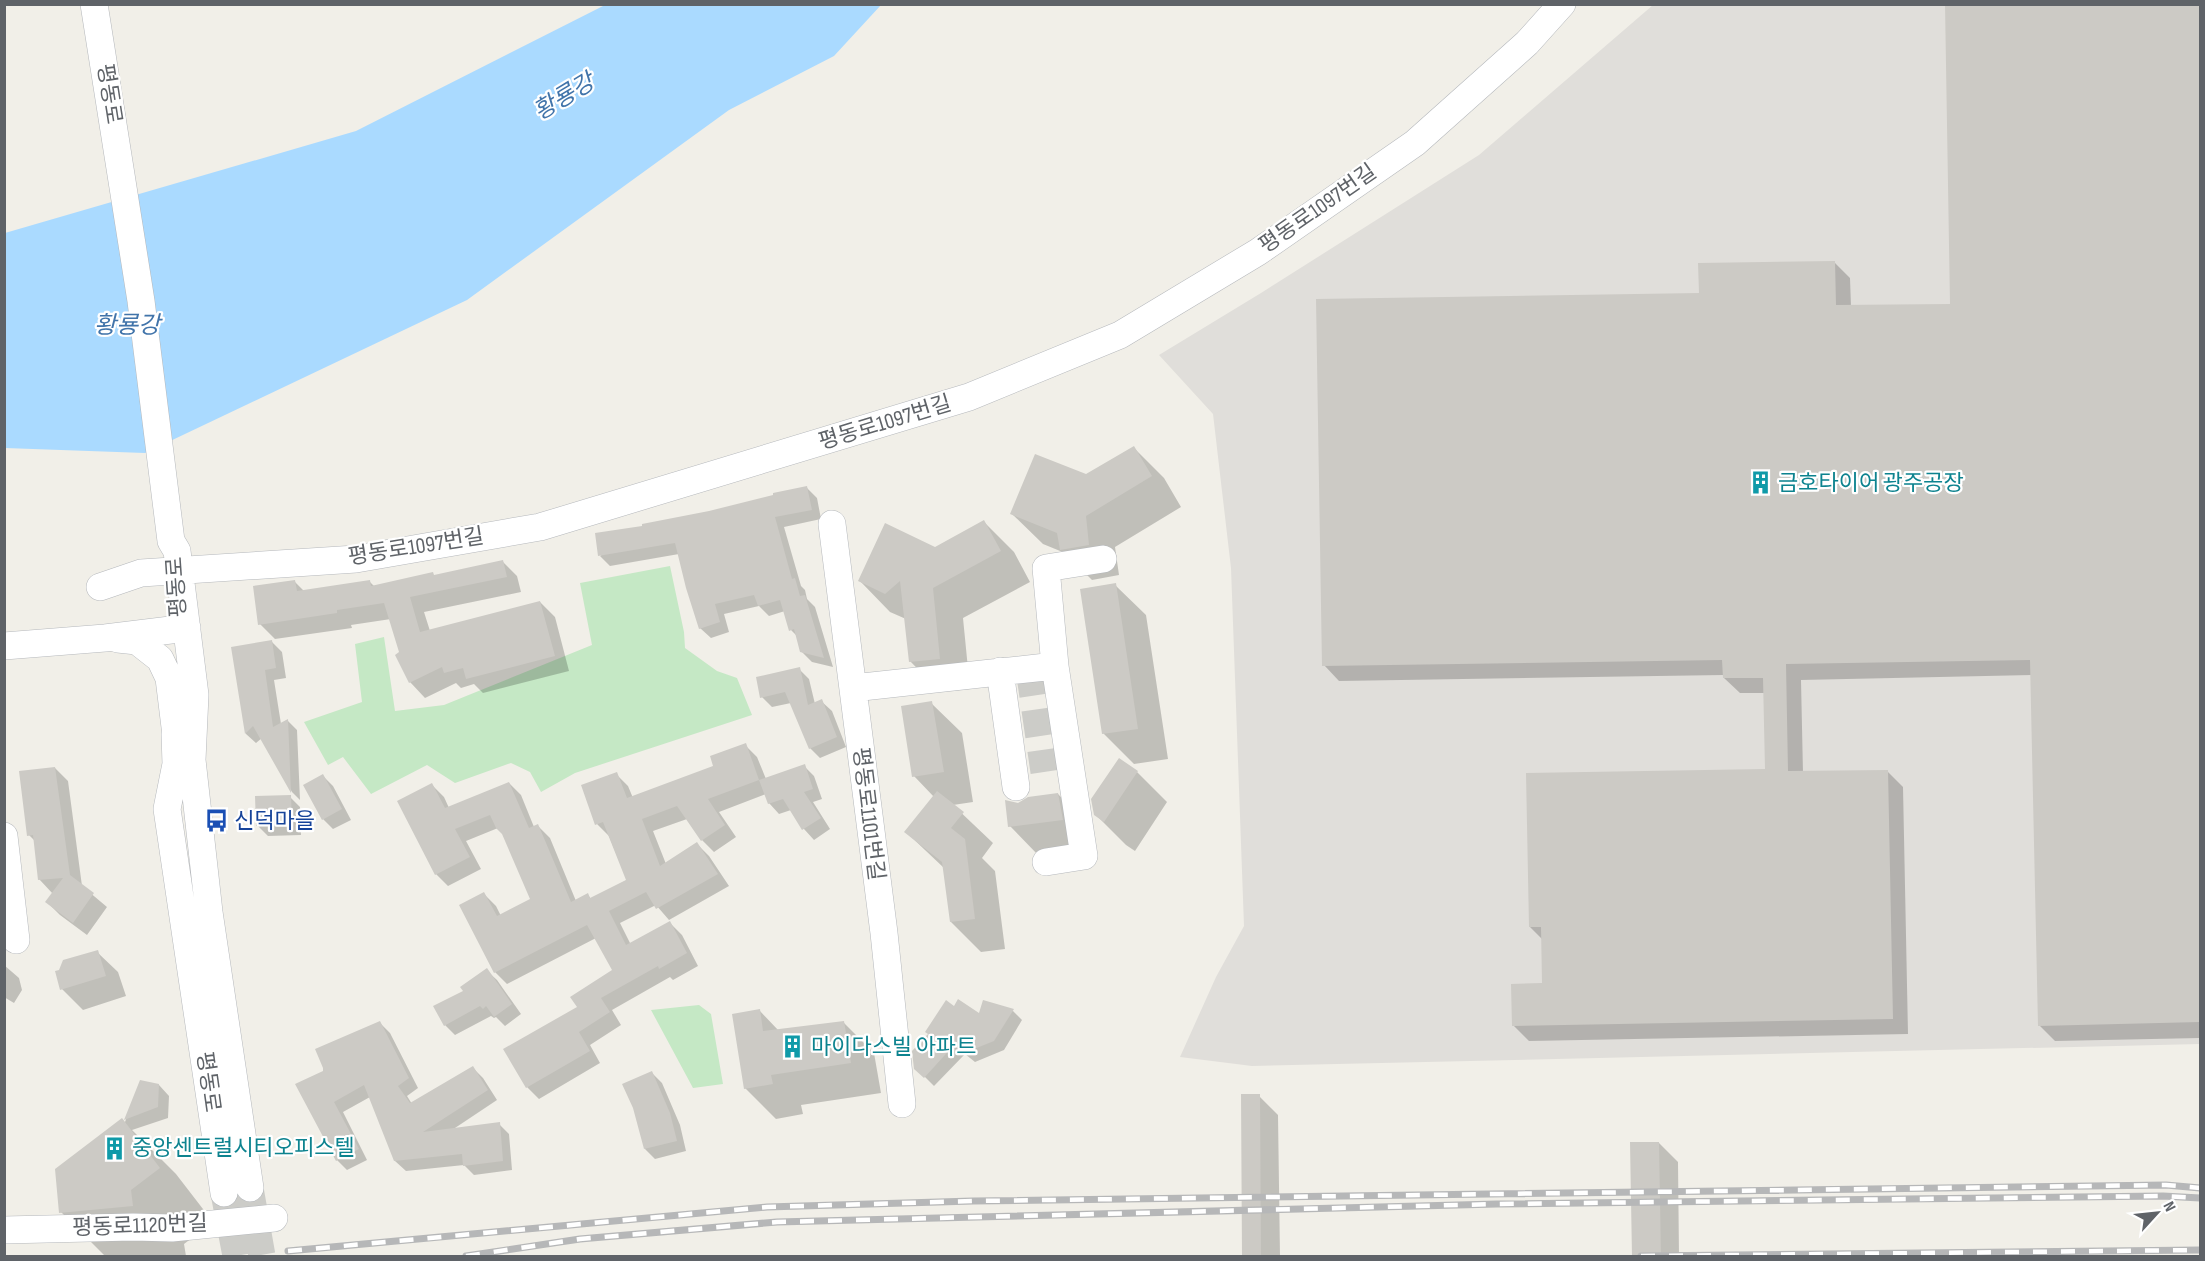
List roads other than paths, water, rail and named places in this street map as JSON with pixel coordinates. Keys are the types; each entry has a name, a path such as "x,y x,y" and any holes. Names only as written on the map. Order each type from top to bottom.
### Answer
{"street":[{"name":"평동로","path":"94,4 141,302 183,628 195,695 192,760 237,1191 167,808 176,764 175,728 185,715 183,628"},
{"name":"평동로1097번길","path":"100,587 141,573 175,557 356,559 540,527 980,393 1120,335 1258,252 1415,142 1527,43 1562,4"},
{"name":"평동로1101번길","path":"832,524 884,933 902,1104"},
{"path":"1046,862 1084,856 1055,666 1046,568 1103,559"},
{"path":"4,646 105,638 183,628"},
{"path":"105,638 137,641 160,659 169,678 175,728"},
{"path":"853,688 1055,666"},
{"path":"1000,671 1016,787"},
{"path":"4,836 12,926"},
{"name":"평동로1120번길","path":"4,1230 172,1228 274,1218"}],"water":[{"name":"황룡강","path":"605,5 881,5 834,56 729,110 467,300 145,453 5,448 5,233 356,131"}],"tunnel":[{"path":"1029,669 1044,772"},
{"path":"250,1188 262,1256"},
{"path":"224,1193 236,1256"}],"railway":[{"path":"288,1251 767,1207 973,1201 2166,1185 2200,1188"},
{"path":"466,1256 580,1239 777,1222 1497,1204 2163,1196 2200,1198"},
{"path":"1641,1256 2200,1250"}],"place":[{"name":"금호타이어 광주공장","path":"1760,483"},
{"name":"신덕마을","path":"216,821"},
{"name":"마이다스빌 아파트","path":"793,1047"},
{"name":"중앙센트럴시티오피스텔","path":"114,1148"}]}
